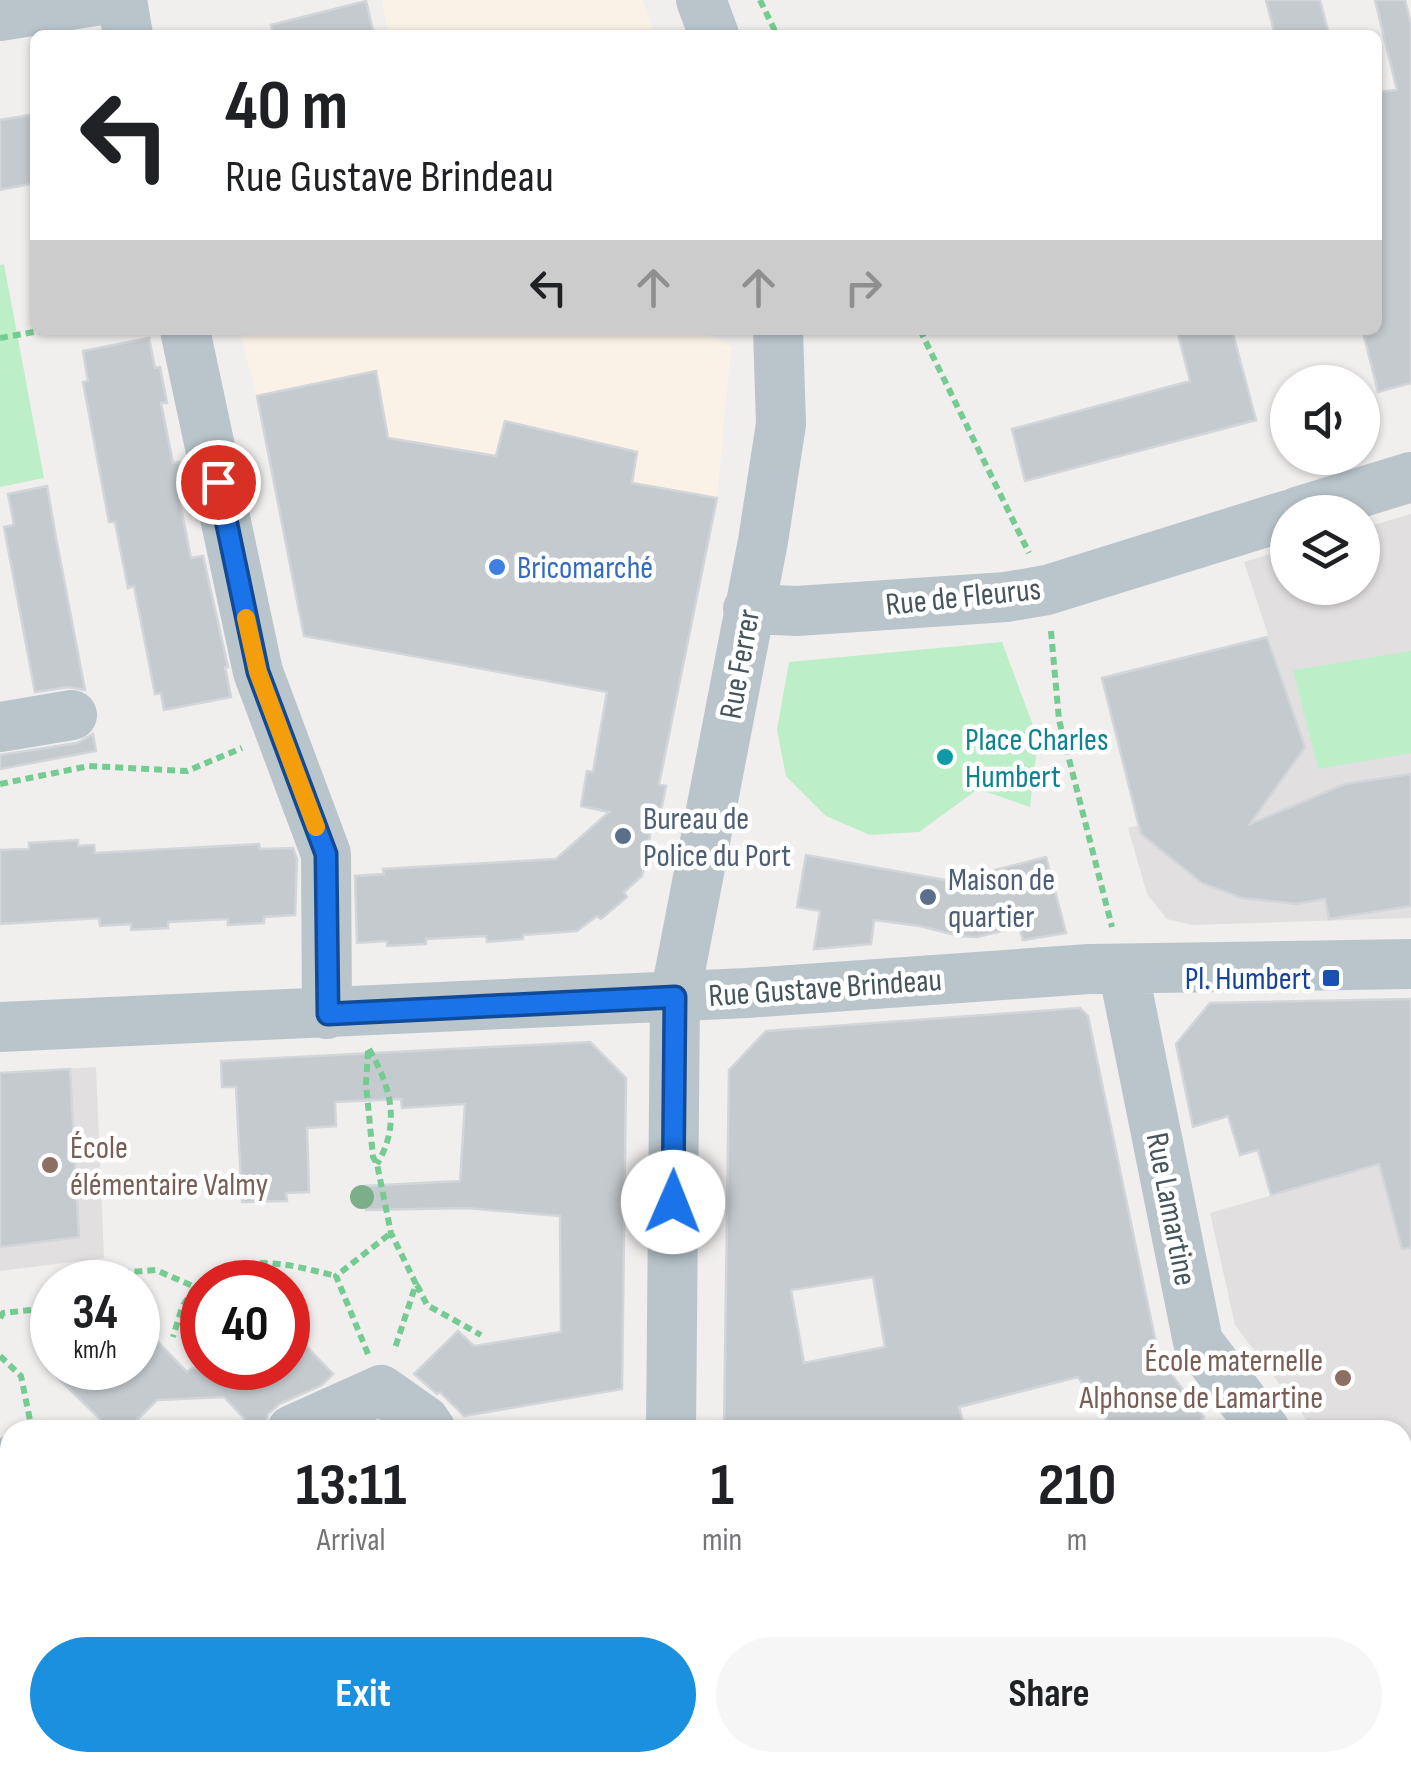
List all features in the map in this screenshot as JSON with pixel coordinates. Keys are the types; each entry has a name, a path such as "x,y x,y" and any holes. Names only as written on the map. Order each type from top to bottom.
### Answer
{"street":[{"path":"0,16 101,0"},
{"path":"122,0 127,30"},
{"path":"701,0 712,30"},
{"path":"187,335 258,672 326,854 328,1014"},
{"name":"Rue Ferrer","path":"671,1420 675,997 763,541 781,424 778,335"},
{"path":"1352,495 1411,477"},
{"name":"Rue de Fleurus","path":"748,608 797,611 1006,598 1047,590 1270,522"},
{"path":"0,727 72,715"},
{"name":"Rue Gustave Brindeau","path":"0,1027 675,997 1123,969 1411,964"},
{"name":"Rue Lamartine","path":"1123,969 1198,1342 1257,1420"},
{"path":"314,1420 380,1390 422,1420"}],"path":[{"path":"760,0 775,30"},
{"path":"0,338 30,333"},
{"path":"922,335 1047,590 1060,720 1123,969"},
{"path":"0,784 90,766 187,771 280,731"},
{"path":"377,1164 392,1128 390,1092 368,1048 366,1084 373,1158 391,1234 427,1305 481,1335"},
{"path":"336,1276 391,1234"},
{"path":"310,1270 336,1276"},
{"path":"336,1276 380,1390"},
{"path":"380,1390 416,1284"},
{"path":"1,1314 30,1310"},
{"path":"173,1337 180,1314"},
{"path":"0,1356 21,1376 30,1420"}],"shaded area":[{"path":"382,0 643,0 652,30 387,30"},
{"name":"Bricomarché","path":"240,335 711,335 731,347 717,498 677,705 304,636 257,396"},
{"path":"1411,514 1411,918 1192,925 1167,919 1147,894 1128,828 1278,785 1305,747 1244,562 1270,554 1270,605 1380,605 1380,523"},
{"name":"École élémentaire Valmy","path":"96,1067 104,1258 30,1260 30,1267 0,1271 0,1073"},
{"name":"École maternelle Alphonse de Lamartine","path":"1411,1163 1411,1420 1306,1420 1235,1325 1210,1213 1379,1164"}],"green space":[{"path":"4,264 44,478 0,487 0,265"},
{"path":"1002,642 1038,739 1030,807 978,789 919,832 870,835 826,816 786,776 777,730 789,662"},
{"path":"1411,651 1411,753 1318,769 1293,670"}],"building":[{"path":"1266,0 1320,0 1328,30 1274,30"},
{"path":"1375,0 1405,0 1411,25 1411,383 1380,391 1380,365 1371,365 1364,336 1382,335 1382,92 1397,90"},
{"path":"366,1 373,30 272,30 271,25"},
{"path":"30,115 30,184 0,190 0,120"},
{"path":"1178,335 1233,335 1256,420 1025,481 1012,429 1190,381"},
{"path":"149,338 167,403 161,403 173,463 179,462 185,497 179,498 191,558 203,556 231,697 164,710 161,693 155,694 134,586 128,588 115,522 109,522 83,382 88,381 83,351"},
{"name":"Bricomarché","path":"376,371 388,438 496,456 505,421 637,452 632,483 717,498 659,784 666,786 659,821 653,820 642,876 624,892 627,897 601,919 597,916 577,931 487,942 486,936 426,939 426,944 357,943 355,876 384,874 383,869 556,859 609,812 581,806 587,771 593,772 607,692 304,636 257,396"},
{"path":"47,486 85,690 68,687 35,692 4,527 14,525 8,494"},
{"path":"1267,637 1305,747 1250,824 1345,784 1411,774 1411,906 1329,919 1325,899 1296,904 1242,898 1202,883 1141,834 1102,678"},
{"path":"93,734 96,751 0,769 0,755 77,743"},
{"path":"78,840 78,846 94,845 95,853 259,844 260,849 293,848 297,859 295,915 264,917 264,923 228,925 228,919 168,922 168,928 131,930 131,924 100,926 99,918 0,924 0,850 29,849 29,843"},
{"name":"Maison de quartier","path":"806,855 945,880 1046,857 1066,933 1023,940 1019,927 977,937 959,936 874,920 871,944 814,949 820,911 797,907"},
{"path":"1411,999 1411,1248 1402,1249 1379,1164 1271,1195 1258,1150 1240,1155 1228,1116 1193,1127 1176,1044 1210,1003"},
{"path":"1080,1008 1088,1016 1159,1358 1204,1417 1107,1420 1078,1377 959,1407 962,1420 724,1420 729,1070 766,1031","holes":["873,1277 885,1347 804,1363 791,1290"]},
{"path":"590,1042 626,1078 622,1389 464,1416 414,1374 458,1331 474,1346 561,1332 560,1216 466,1208 366,1210 365,1186 460,1181 465,1104 402,1108 401,1099 335,1102 336,1126 307,1128 309,1192 286,1193 287,1201 242,1202 236,1087 222,1087 221,1061"},
{"name":"École élémentaire Valmy","path":"70,1069 79,1237 0,1247 0,1073"},
{"path":"160,1344 180,1365 180,1390 310,1390 310,1350 333,1374 322,1385 279,1404 266,1420 246,1420 224,1397 157,1400 137,1420 101,1420 70,1390 160,1390"}],"slow traffic":[{"path":"246,618 258,672 316,827"}],"place":[{"name":"Bricomarché","path":"497,567"},
{"name":"Place Charles Humbert","path":"945,757"},
{"name":"Bureau de Police du Port","path":"623,836"},
{"name":"Maison de quartier","path":"928,897"},
{"name":"Pl. Humbert","path":"1331,978"},
{"name":"École élémentaire Valmy","path":"50,1165"},
{"name":"École maternelle Alphonse de Lamartine","path":"1343,1378"}],"route":[{"path":"218,482 258,672 326,854 328,1014 675,997 673,1202"}]}
